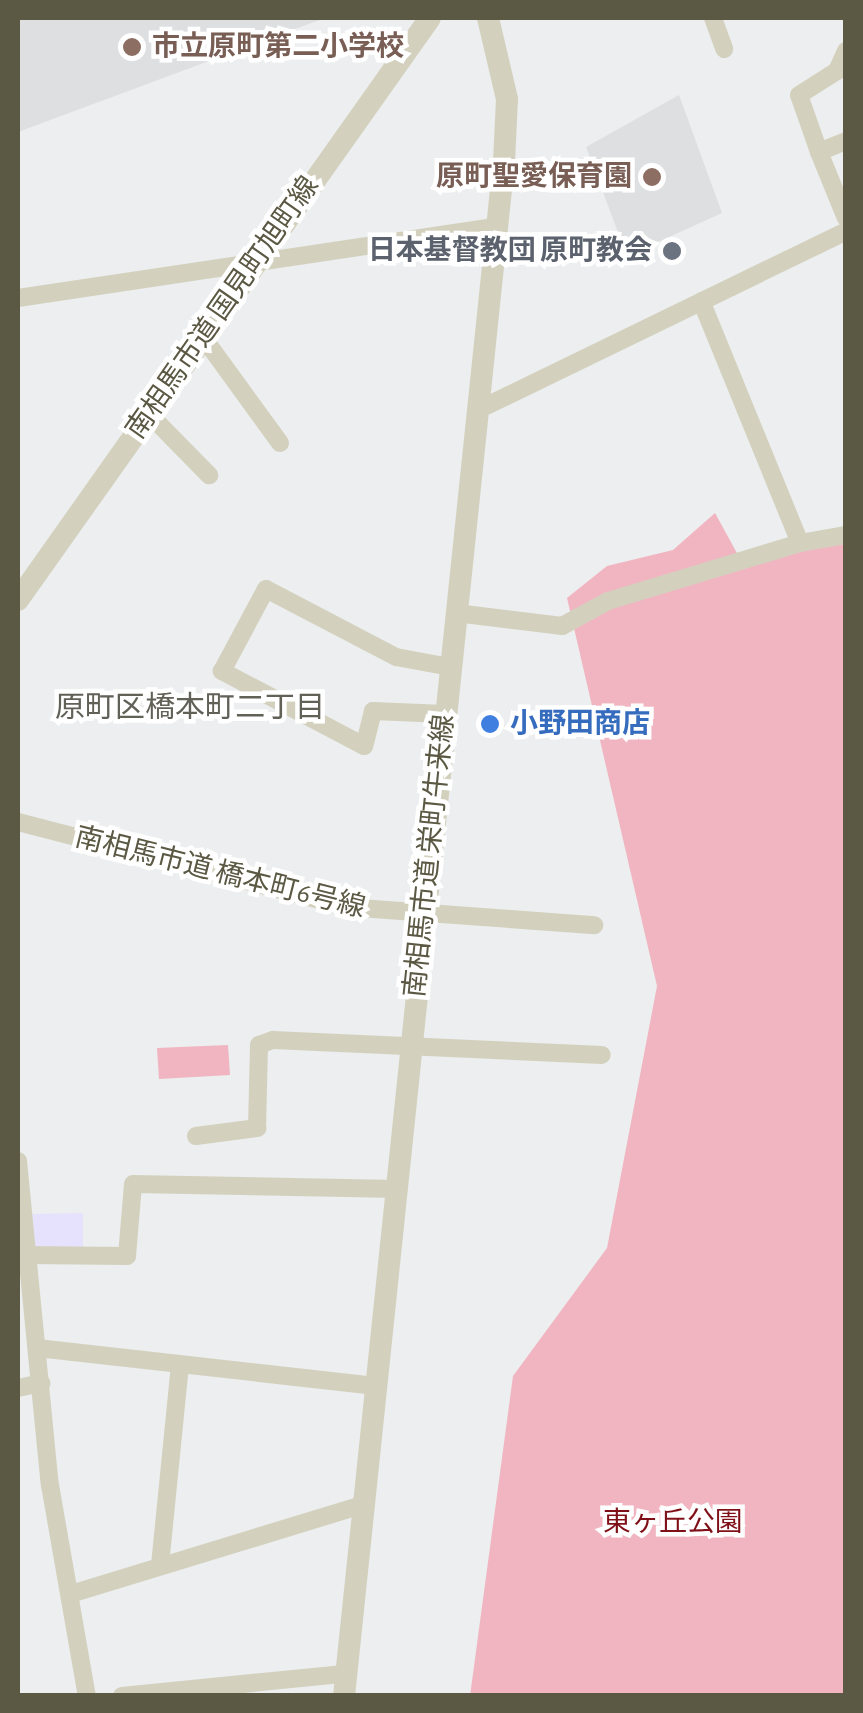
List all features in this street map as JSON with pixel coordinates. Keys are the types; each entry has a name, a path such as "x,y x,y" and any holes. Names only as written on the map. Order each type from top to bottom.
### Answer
{"street":[{"name":"南相馬市道 国見町旭町線","path":"18,600 430,18"},
{"name":"南相馬市道 栄町牛来線","path":"344,1685 508,114 488,18"},
{"path":"714,18 724,49"},
{"path":"846,51 838,71 798,95 846,218"},
{"path":"819,152 846,141"},
{"path":"18,298 498,226"},
{"path":"478,410 846,230"},
{"path":"701,302 800,542"},
{"path":"204,337 280,442"},
{"path":"149,414 209,475"},
{"path":"456,613 562,626 608,601 800,542 846,535"},
{"path":"445,714 373,710 364,746 222,671 266,588 396,656 450,667"},
{"name":"南相馬市道 橋本町6号線","path":"18,822 323,902 424,916 594,925"},
{"path":"196,1136 257,1128 259,1045 329,1036 602,1054"},
{"path":"18,1161 40,1384 87,1696"},
{"path":"27,1255 128,1256 133,1184 397,1189"},
{"path":"37,1348 376,1386"},
{"path":"160,1564 180,1365"},
{"path":"18,1388 40,1384"},
{"path":"74,1592 362,1505"},
{"path":"122,1696 344,1685"}],"shaded area":[{"name":"市立原町第二小学校","path":"18,18 325,18 18,132"},
{"name":"原町聖愛保育園","path":"679,95 722,213 627,256 586,147"},
{"path":"83,1213 83,1251 35,1249 32,1214"}],"green space":[{"name":"東ヶ丘公園","path":"715,513 738,555 845,528 845,1695 470,1696 513,1376 607,1248 657,986 567,598 607,566 673,550"},
{"path":"228,1045 230,1075 159,1079 157,1048"}],"place":[{"name":"市立原町第二小学校","path":"132,47"},
{"name":"原町聖愛保育園","path":"652,177"},
{"name":"日本基督教団 原町教会","path":"672,251"},
{"name":"小野田商店","path":"490,724"}],"district":[{"name":"原町区橋本町二丁目","path":"190,708"}]}
